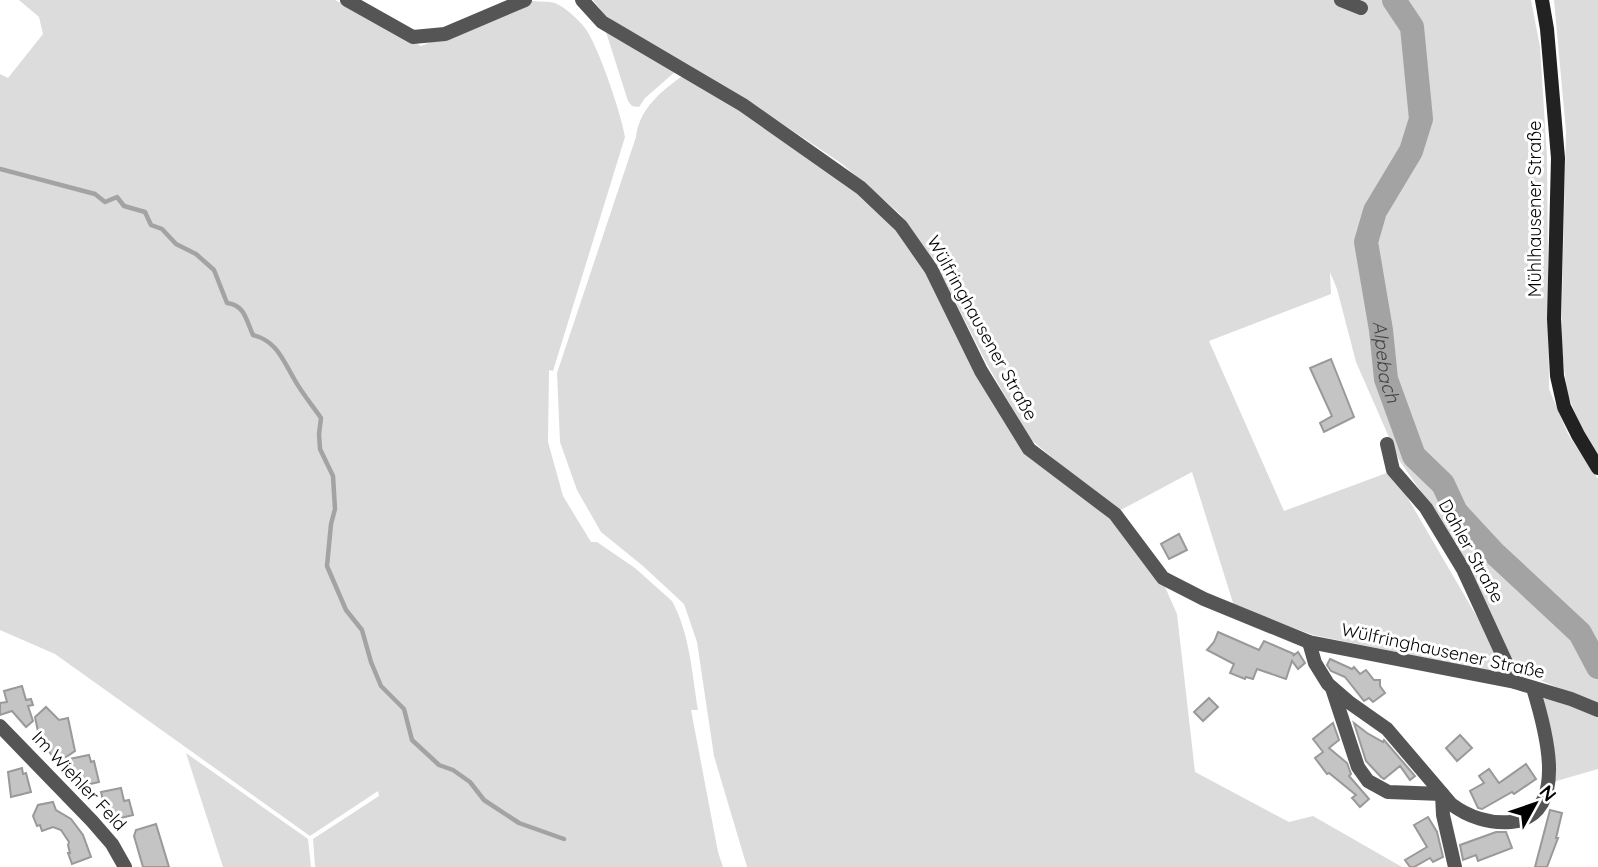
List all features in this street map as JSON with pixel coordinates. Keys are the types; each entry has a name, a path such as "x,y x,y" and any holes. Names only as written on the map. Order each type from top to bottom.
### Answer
{"main road":[{"name":"Mühlhausener Straße","path":"1542,0 1558,158 1554,319 1557,376 1564,407 1598,468"}],"street":[{"path":"347,0 414,37 445,34 525,0"},
{"name":"Wülfringhausener Straße","path":"582,0 602,22 743,105 861,188 901,226 931,269 981,372 1029,449 1115,514 1163,578 1204,599 1308,642 1515,682 1572,699 1598,710"},
{"path":"1341,0 1361,8"},
{"name":"Dahler Straße","path":"1387,444 1393,470 1426,508 1463,569 1515,682"},
{"path":"1308,642 1315,663 1332,688 1358,767 1367,781 1388,792 1442,794"},
{"path":"1332,688 1387,729 1442,794 1462,813 1504,823 1530,818 1544,796 1549,779 1550,759 1533,688"},
{"name":"Im Wiehler Feld","path":"0,726 92,821 112,844 125,867"},
{"path":"1442,794 1443,815 1455,867"}],"shaded area":[{"path":"19,0 335,0 421,46 533,1 555,3 582,25 603,64 625,137 553,371 549,370 548,442 563,496 591,542 597,542 635,568 672,601 678,614 689,654 698,710 691,710 723,867 315,867 313,839 379,796 378,791 310,836 55,654 0,630 0,74 8,78 43,34 39,17"},
{"path":"593,0 1531,0 1540,47 1547,157 1549,389 1568,434 1598,479 1598,704 1537,679 1518,676 1438,516 1399,460 1356,362 1330,272 1331,294 1209,341 1284,511 1392,471 1505,665 1500,673 1313,635 1234,606 1192,472 1117,512 1029,438 944,280 900,214 841,163 751,103 627,31 605,15"},
{"path":"1554,0 1598,0 1598,455 1582,430 1567,393 1561,341 1566,131"},
{"path":"606,32 676,71 645,98 639,107 632,106 628,101"},
{"path":"684,75 741,108 860,192 898,230 928,271 1026,450 1113,515 1162,580 1177,614 1195,772 1289,822 1313,816 1402,867 747,867 714,756 697,642 684,604 601,532 577,490 560,442 557,373 638,127 653,101"},
{"path":"1549,698 1598,717 1598,769 1553,782 1542,699"},
{"path":"186,753 308,839 311,867 223,867"}],"building":[{"path":"1331,359 1354,417 1324,432 1320,423 1332,416 1310,368"},
{"path":"1179,534 1187,550 1169,559 1161,544"},
{"path":"1218,632 1259,650 1264,641 1294,654 1293,656 1298,652 1305,663 1298,669 1292,661 1286,679 1257,669 1253,679 1245,679 1230,673 1234,664 1207,650"},
{"path":"1330,659 1352,669 1354,667 1360,674 1366,670 1374,680 1380,680 1380,686 1385,693 1373,702 1369,698 1364,701 1345,677 1331,671 1327,665"},
{"path":"22,686 26,700 31,699 33,705 28,706 33,721 26,727 12,711 0,715 0,703 7,702 4,691"},
{"path":"1209,698 1218,707 1203,721 1194,712"},
{"path":"46,707 59,720 68,718 75,751 57,763 48,750 42,751 35,717"},
{"path":"1333,723 1339,740 1329,748 1347,763 1351,774 1349,776 1369,799 1360,807 1352,798 1356,795 1327,774 1315,758 1323,752 1313,739"},
{"path":"1354,723 1367,733 1383,742 1384,740 1415,776 1410,780 1400,766 1384,779 1381,777 1366,761"},
{"path":"1460,735 1472,748 1457,761 1446,748"},
{"path":"89,755 91,762 94,761 99,782 82,786 80,778 73,779 69,759"},
{"path":"1526,764 1536,779 1514,794 1512,792 1482,809 1478,808 1470,791 1484,783 1479,776 1489,769 1499,783"},
{"path":"22,768 31,792 11,797 8,772"},
{"path":"121,788 124,801 129,800 133,815 113,820 110,808 105,808 101,792"},
{"path":"53,802 56,810 71,819 83,835 91,857 72,864 68,853 69,842 61,830 53,827 42,831 40,825 37,826 33,816 38,805"},
{"path":"1550,810 1562,813 1558,838 1547,867 1535,867"},
{"path":"1428,817 1437,832 1443,857 1433,862 1430,858 1410,867 1405,860 1427,847 1414,825"},
{"path":"156,824 169,867 143,867 134,836 136,830"},
{"path":"1496,832 1506,832 1512,848 1478,861 1476,855 1463,860 1460,845"}],"waterway":[{"name":"Alpebach","path":"1394,0 1412,27 1421,119 1411,151 1375,211 1366,242 1381,330 1386,379 1414,456 1443,484 1456,512 1493,552 1580,633 1598,667"},
{"path":"0,169 95,194 105,202 117,197 124,206 145,212 151,225 162,229 176,244 196,254 214,270 227,303 241,310 253,335 267,341 278,351 299,388 321,418 320,449 333,476 335,509 327,566 346,610 362,630 381,686 404,709 412,740 439,765 453,770 470,782 484,800 519,823 564,839"}]}
